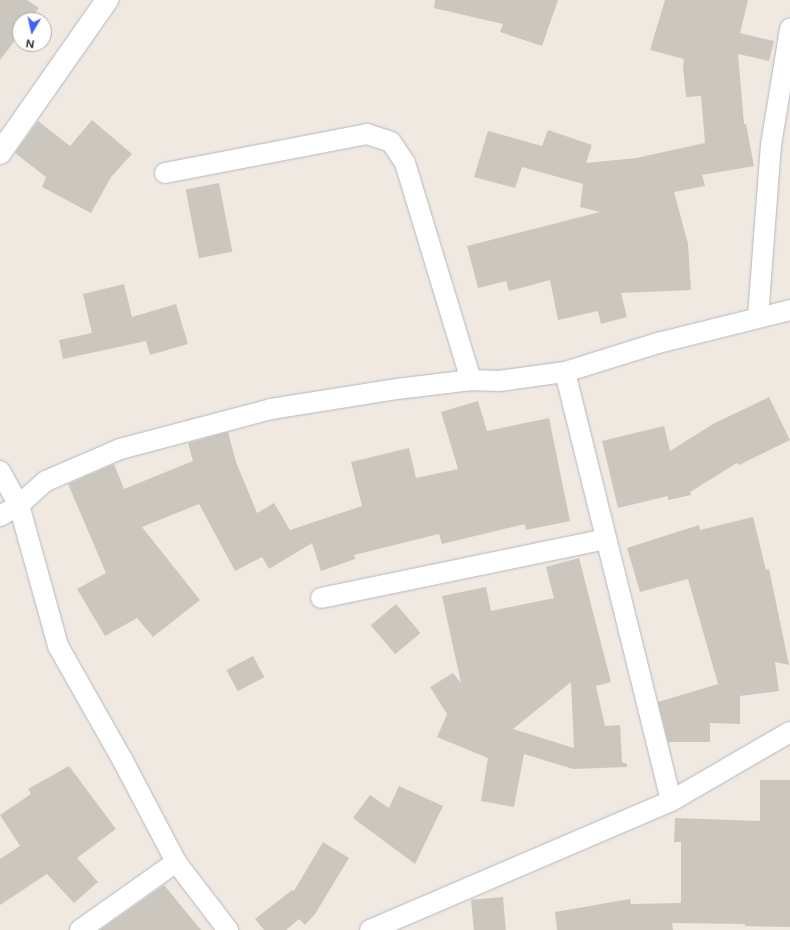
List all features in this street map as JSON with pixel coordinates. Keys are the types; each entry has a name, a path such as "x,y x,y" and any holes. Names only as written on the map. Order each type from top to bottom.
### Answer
{"street":[{"path":"0,153 106,0"},
{"path":"758,317 771,145 790,29"},
{"path":"165,173 367,134 391,142 405,163 472,380"},
{"path":"0,516 19,505 46,481 120,449 271,409 397,389 472,380 499,381 565,372 658,343 790,310"},
{"path":"565,372 671,801"},
{"path":"0,471 19,505 58,646 122,759 176,862 228,930"},
{"path":"321,598 606,539"},
{"path":"370,930 671,801 790,732"},
{"path":"80,930 176,862"}],"building":[{"path":"0,0 27,0 39,8 36,12 12,12 12,44 0,60"},
{"path":"435,0 558,0 542,46 500,32 503,24 434,8"},
{"path":"665,0 748,0 740,33 774,41 769,61 738,54 744,124 746,124 754,166 702,175 705,186 674,192 688,244 691,290 621,293 627,317 601,324 598,311 558,320 550,280 509,291 506,281 478,288 467,246 600,212 580,207 583,184 522,167 515,188 474,177 488,131 542,146 548,130 592,145 586,163 636,158 705,143 701,96 686,97 683,66 684,59 650,50"},
{"path":"92,120 132,154 111,177 91,213 42,187 46,177 15,153 38,121 70,146"},
{"path":"219,183 232,252 199,258 186,189"},
{"path":"124,284 132,317 176,304 188,344 150,355 146,341 63,359 59,340 92,333 83,294"},
{"path":"769,397 790,440 739,465 737,463 690,492 691,495 668,500 668,496 618,508 602,441 664,426 670,451 713,424"},
{"path":"478,401 487,431 549,418 570,521 526,530 525,524 442,544 439,534 354,555 355,559 321,571 312,543 269,569 262,557 235,571 199,504 142,527 200,600 153,637 137,618 105,636 77,589 106,573 68,484 114,464 124,489 193,461 188,443 228,432 236,462 257,513 274,503 290,530 362,506 351,462 409,448 416,478 458,469 441,412"},
{"path":"753,517 766,570 769,569 789,665 775,662 779,691 740,696 740,724 710,723 710,742 668,742 658,702 718,684 688,579 640,592 627,548 699,525 700,530"},
{"path":"579,558 611,682 596,686 605,726 620,725 622,762 627,764 627,767 573,769 524,754 514,807 481,801 488,758 437,737 447,714 430,687 453,673 461,683 442,596 486,587 491,611 554,598 546,567","holes":["571,682 574,748 513,729"]},
{"path":"396,604 420,633 395,654 371,625"},
{"path":"253,656 264,677 238,691 227,670"},
{"path":"69,766 116,829 77,858 98,882 74,903 47,874 0,905 0,859 20,846 0,815 31,794 28,789"},
{"path":"760,780 790,780 790,927 745,926 745,924 672,923 673,930 557,930 555,912 630,899 631,904 681,903 681,842 674,842 675,818 760,821"},
{"path":"399,786 443,806 415,864 353,818 370,795 389,808"},
{"path":"323,842 349,858 315,914 305,925 299,919 286,930 264,930 255,919 292,890 294,891"},
{"path":"164,885 201,930 100,930"},
{"path":"503,897 506,930 474,930 471,900"}]}
